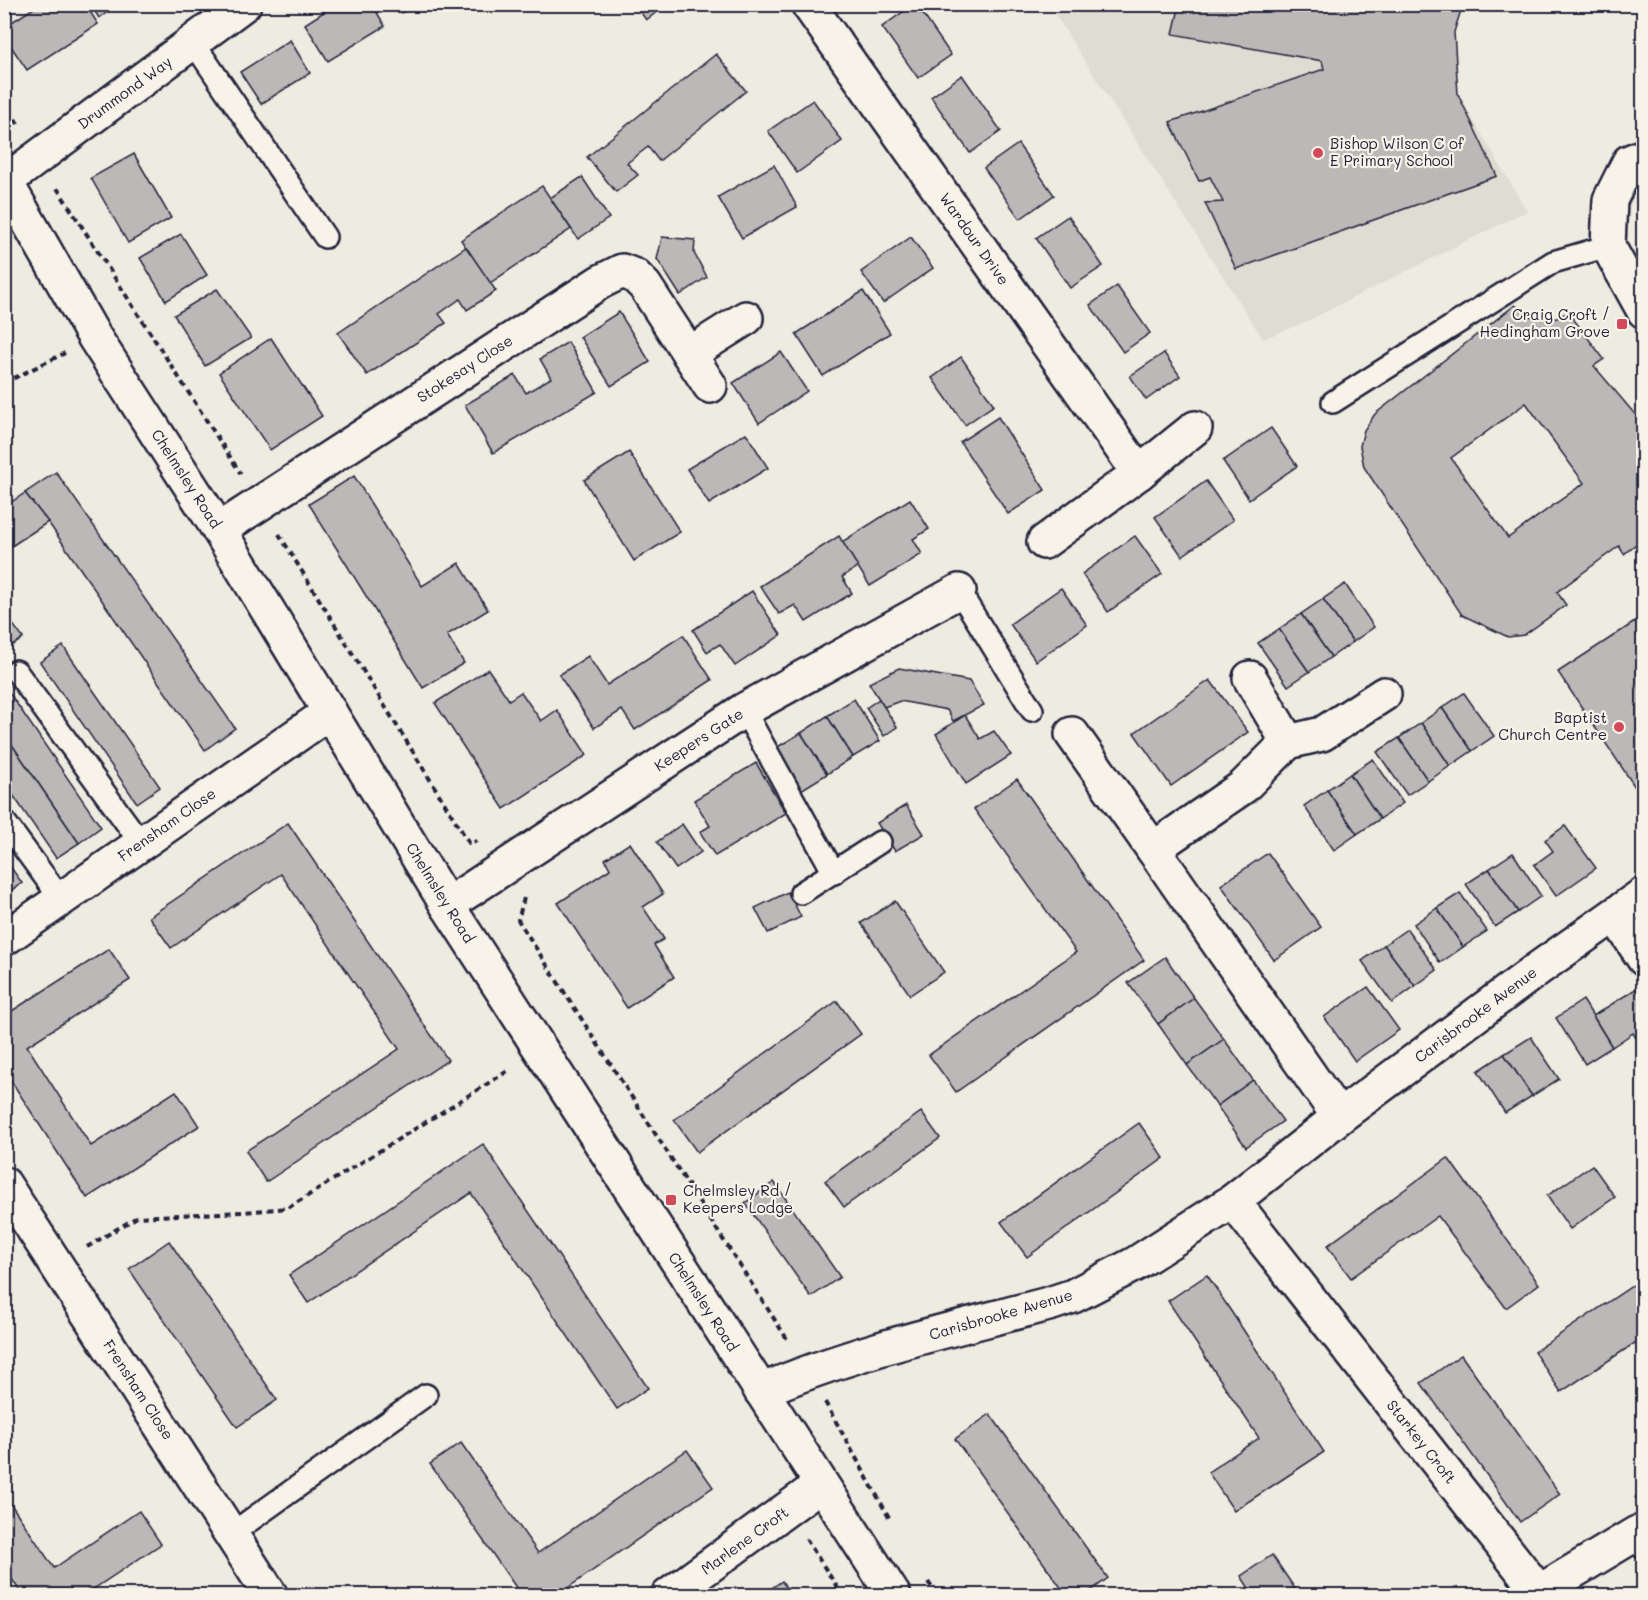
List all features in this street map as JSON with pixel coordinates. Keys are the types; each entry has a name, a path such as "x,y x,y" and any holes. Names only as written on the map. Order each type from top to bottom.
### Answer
{"street":[{"name":"Drummond Way","path":"5,180 244,4"},
{"name":"Wardour Drive","path":"808,4 1139,473"},
{"path":"1644,156 1629,162 1610,200 1608,246 1644,311"},
{"name":"Chelmsley Road","path":"5,180 95,338 219,530 447,906 894,1596"},
{"name":"Stokesay Close","path":"219,530 600,282 622,271 635,276 645,286 710,386"},
{"path":"689,354 746,318"},
{"path":"1044,542 1139,473 1196,428"},
{"name":"Keepers Gate","path":"447,906 744,710 959,591"},
{"path":"1250,678 1288,742"},
{"path":"1153,849 1243,787 1288,742 1322,734 1384,694"},
{"name":"Frensham Close","path":"4,939 330,712"},
{"path":"1072,734 1339,1117"},
{"name":"Carisbrooke Avenue","path":"761,1391 807,1371 1073,1296 1135,1264 1233,1201 1339,1117 1539,968 1644,894"},
{"path":"1615,915 1644,959"},
{"name":"Frensham Close","path":"4,1184 271,1596"},
{"name":"Starkey Croft","path":"1233,1201 1539,1592 1640,1537"},
{"name":"Marlene Croft","path":"668,1596 820,1485"}],"lane":[{"path":"193,42 325,237"},
{"path":"1333,402 1553,262 1608,246"},
{"path":"959,591 1032,710"},
{"path":"16,671 141,843"},
{"path":"744,710 834,873"},
{"path":"4,821 62,899"},
{"path":"801,893 880,842"},
{"path":"231,1534 426,1395"}],"path":[{"path":"4,384 95,338"},
{"path":"57,1264 137,1217 288,1208 540,1051"},
{"path":"787,1510 843,1596"}],"shaded area":[{"name":"Bishop Wilson C of E Primary School","path":"1049,5 1463,5 1454,32 1458,94 1527,211 1303,323 1263,339"}],"building":[{"path":"40,4 85,4 98,24 27,70 4,36 4,27"},
{"path":"90,4 120,4 99,18"},
{"path":"336,4 372,4 385,26 328,61 305,24"},
{"path":"396,4 414,4 402,13"},
{"path":"635,4 668,4 646,20"},
{"path":"914,4 951,55 918,78 882,27"},
{"path":"1180,4 1463,4 1454,32 1458,94 1497,176 1236,269 1205,203 1223,202 1210,177 1199,181 1170,122 1324,69 1322,61 1173,34"},
{"path":"290,40 310,73 261,104 240,72"},
{"path":"716,54 746,91 659,161 648,147 627,163 638,175 616,192 587,157"},
{"path":"962,75 1001,131 970,153 931,97"},
{"path":"813,100 842,141 797,173 768,131"},
{"path":"1018,144 1054,195 1020,219 984,168"},
{"path":"134,154 171,218 128,243 91,178"},
{"path":"774,165 797,207 742,238 718,197"},
{"path":"582,177 609,218 578,239 550,198"},
{"path":"542,186 571,229 490,283 461,240"},
{"path":"1068,216 1103,266 1070,288 1036,238"},
{"path":"181,234 207,275 166,301 140,258"},
{"path":"662,237 695,240 694,253 707,277 680,295 657,259"},
{"path":"911,237 933,268 883,303 861,272"},
{"path":"466,247 496,291 467,310 460,299 439,314 446,323 367,375 338,333"},
{"path":"1117,286 1150,333 1123,352 1090,305"},
{"path":"217,289 251,338 205,366 174,315"},
{"path":"863,291 890,333 823,376 796,334"},
{"path":"1515,305 1529,316 1543,319 1557,318 1568,312 1604,359 1594,366 1644,425 1644,537 1624,554 1619,546 1557,592 1566,605 1524,635 1508,637 1462,615 1364,467 1360,446 1364,430 1375,414","holes":["1526,403 1584,483 1508,538 1451,458"]},
{"path":"619,312 650,362 611,386 580,337"},
{"path":"271,338 322,416 270,450 219,373"},
{"path":"568,342 597,392 493,453 465,405 515,375 526,393 551,378 540,359"},
{"path":"781,352 807,391 759,423 733,383"},
{"path":"1164,353 1180,376 1146,400 1130,376"},
{"path":"961,357 994,405 965,425 932,378"},
{"path":"998,417 1045,490 1008,514 960,442"},
{"path":"1271,428 1297,466 1249,499 1223,461"},
{"path":"746,433 768,468 709,504 687,469"},
{"path":"629,452 680,532 634,561 584,480"},
{"path":"56,472 235,728 205,750 48,522 25,493"},
{"path":"354,476 422,586 459,563 488,610 447,635 464,663 423,688 309,504"},
{"path":"1206,481 1233,520 1182,556 1155,517"},
{"path":"25,493 48,522 4,551 4,507"},
{"path":"910,499 929,529 913,539 922,554 870,586 842,542"},
{"path":"839,536 858,567 842,577 852,593 806,622 795,605 779,614 760,586"},
{"path":"1135,536 1162,574 1108,612 1082,574"},
{"path":"1345,584 1374,627 1353,642 1323,599"},
{"path":"1061,588 1087,625 1036,661 1010,624"},
{"path":"752,591 781,635 735,666 720,644 707,652 693,630"},
{"path":"1323,599 1353,642 1331,657 1301,614"},
{"path":"1301,614 1331,657 1309,672 1279,629"},
{"path":"6,615 23,638 4,652 4,616"},
{"name":"Baptist Church Centre","path":"1644,616 1644,782 1635,787 1558,672"},
{"path":"1279,629 1309,672 1288,686 1258,643"},
{"path":"683,635 712,680 635,730 622,710 594,728 559,675 588,656 607,685"},
{"path":"63,646 160,787 137,803 40,662"},
{"path":"899,668 969,681 984,705 953,721 947,710 900,701 884,707 869,683"},
{"path":"488,669 509,700 521,692 541,721 557,710 587,755 504,809 435,703"},
{"path":"1210,680 1248,732 1171,786 1134,733"},
{"path":"4,685 101,827 79,843 4,733"},
{"path":"1464,693 1494,736 1472,751 1442,708"},
{"path":"854,699 880,741 853,757 827,716"},
{"path":"879,699 897,727 884,736 866,708"},
{"path":"1442,708 1472,751 1450,766 1421,723"},
{"path":"965,715 980,739 994,731 1011,755 966,784 936,734"},
{"path":"827,716 853,757 827,774 801,733"},
{"path":"1421,723 1450,766 1428,781 1399,738"},
{"path":"4,733 79,843 56,858 4,782"},
{"path":"801,733 827,774 801,790 774,749"},
{"path":"1399,738 1428,781 1407,795 1377,752"},
{"path":"1373,759 1403,803 1380,819 1350,774"},
{"path":"756,763 786,813 715,856 700,832 710,826 694,800"},
{"path":"1350,774 1380,819 1357,834 1327,790"},
{"path":"1017,779 1144,960 956,1092 929,1055 1076,952 974,809"},
{"path":"1327,790 1357,834 1334,850 1304,806"},
{"path":"906,805 924,834 895,851 877,823"},
{"path":"288,823 448,1060 266,1182 246,1151 399,1049 281,874 171,948 149,917"},
{"path":"682,824 701,852 676,869 657,842"},
{"path":"1565,826 1596,868 1556,896 1534,865 1553,851 1545,840"},
{"path":"630,843 663,894 643,907 664,939 654,945 674,977 627,1008 558,903 610,869 605,859"},
{"path":"1268,853 1321,927 1274,960 1221,885"},
{"path":"1513,853 1541,896 1518,912 1489,869"},
{"path":"4,858 22,883 4,895"},
{"path":"1489,869 1518,912 1495,927 1466,884"},
{"path":"788,892 801,917 768,933 755,908"},
{"path":"1460,893 1487,931 1463,947 1437,908"},
{"path":"895,901 944,972 910,995 861,923"},
{"path":"1437,908 1463,947 1440,963 1414,924"},
{"path":"1407,929 1437,970 1415,986 1384,945"},
{"path":"1384,945 1415,986 1392,1003 1362,961"},
{"path":"109,949 130,980 27,1046 91,1146 176,1091 199,1126 87,1198 4,1070 4,1016"},
{"path":"1165,957 1194,998 1158,1024 1128,983"},
{"path":"1368,987 1399,1030 1355,1061 1324,1017"},
{"path":"1637,988 1644,998 1644,1045 1641,1046 1633,1033 1612,1047 1593,1016"},
{"path":"1194,998 1224,1039 1187,1065 1158,1024"},
{"path":"1583,1000 1612,1047 1585,1064 1556,1018"},
{"path":"837,1001 861,1034 697,1152 674,1120"},
{"path":"1531,1037 1559,1079 1532,1096 1504,1054"},
{"path":"1224,1039 1253,1080 1217,1106 1187,1065"},
{"path":"1504,1054 1532,1096 1505,1113 1478,1071"},
{"path":"1253,1080 1283,1121 1246,1147 1217,1106"},
{"path":"921,1112 940,1138 844,1207 825,1181"},
{"path":"1139,1123 1164,1158 1027,1257 1001,1222"},
{"path":"483,1144 648,1388 617,1409 471,1193 308,1303 289,1275"},
{"path":"1448,1158 1539,1284 1506,1308 1438,1216 1351,1278 1327,1246"},
{"path":"1592,1165 1615,1197 1570,1229 1547,1196"},
{"path":"774,1182 840,1277 811,1297 745,1203"},
{"path":"169,1241 277,1400 237,1427 129,1269"},
{"path":"1207,1275 1324,1452 1234,1511 1208,1472 1259,1438 1168,1301"},
{"path":"1644,1278 1644,1337 1561,1392 1534,1352"},
{"path":"1461,1355 1560,1494 1520,1522 1421,1383"},
{"path":"990,1414 1108,1578 1084,1596 1067,1596 955,1439"},
{"path":"461,1443 538,1553 687,1450 713,1487 556,1596 522,1596 430,1464"},
{"path":"4,1494 54,1568 139,1511 161,1544 83,1596 23,1596 4,1567"},
{"path":"1272,1555 1300,1596 1254,1596 1241,1576"},
{"path":"782,1581 791,1596 760,1596"}],"place":[{"name":"Bishop Wilson C of E Primary School","path":"1318,153"},
{"name":"Craig Croft / Hedingham Grove","path":"1622,324"},
{"name":"Baptist Church Centre","path":"1619,727"},
{"name":"Chelmsley Rd / Keepers Lodge","path":"671,1200"}]}
